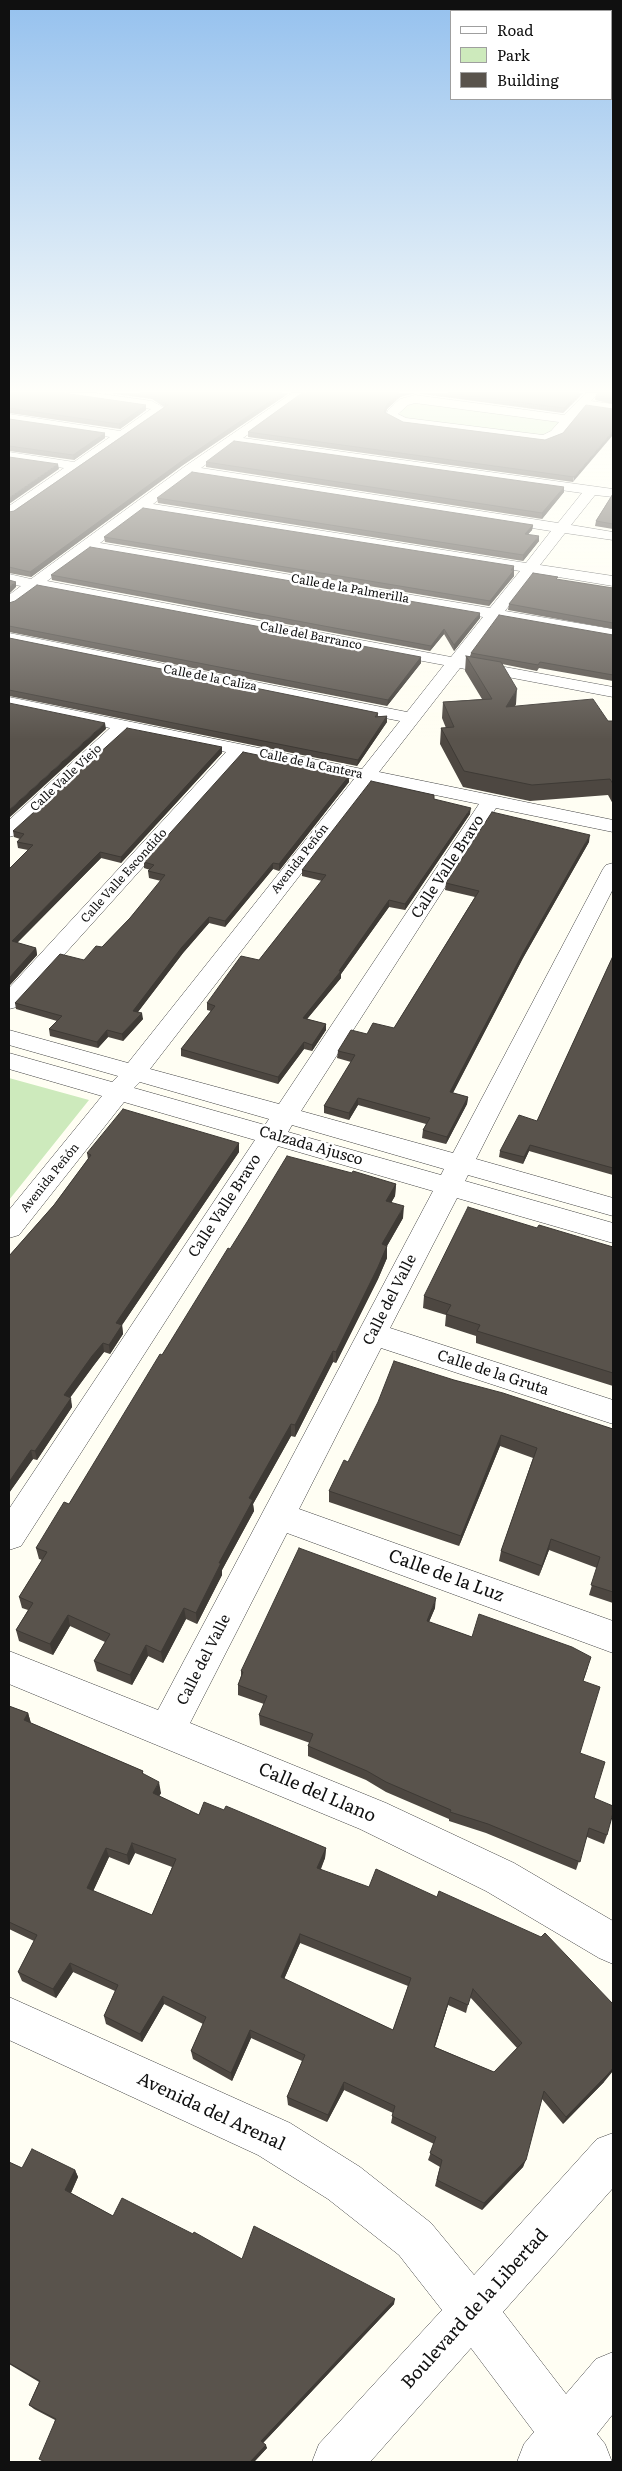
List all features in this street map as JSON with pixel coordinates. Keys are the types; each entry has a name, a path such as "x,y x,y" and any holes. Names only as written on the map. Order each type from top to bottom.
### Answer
{"street":[{"path":"9,602 138,508"},
{"path":"156,508 613,581"},
{"path":"435,508 613,536"},
{"name":"Avenida Peñón","path":"9,1228 577,508"},
{"name":"Calle de la Palmerilla","path":"88,544 613,634"},
{"name":"Calle del Barranco","path":"9,579 613,692"},
{"name":"Calle de la Caliza","path":"9,638 412,718"},
{"name":"Calle de la Cantera","path":"11,705 124,725 613,826"},
{"name":"Calle Valle Viejo","path":"9,831 124,725"},
{"name":"Calle Valle Escondido","path":"9,1002 239,749"},
{"name":"Calle Valle Bravo","path":"9,1536 492,801"},
{"name":"Calle del Valle","path":"167,1731 613,869"},
{"name":"Calzada Ajusco","path":"9,1037 133,1072 279,1124 455,1175 613,1233"},
{"name":"Calzada Ajusco","path":"9,1061 118,1092 279,1124"},
{"name":"Calzada Ajusco","path":"455,1175 613,1207"},
{"name":"Calle de la Gruta","path":"373,1334 613,1412"},
{"name":"Calle de la Luz","path":"278,1516 613,1637"},
{"name":"Calle del Llano","path":"9,1667 373,1816 483,1868 613,1944"},
{"name":"Avenida del Arenal","path":"9,2018 274,2139 344,2183 415,2240 473,2311 565,2453"},
{"name":"Boulevard de la Libertad","path":"337,2462 613,2155"},
{"path":"565,2453 613,2376"}],"green space":[{"path":"9,1078 89,1100 9,1200"}],"building":[{"path":"18,508 117,508 30,572 9,567 9,512"},
{"path":"145,508 514,566 511,570 514,570 490,601 104,537"},
{"path":"223,508 426,508 533,525 525,534 539,536 523,555"},
{"path":"511,508 546,508 542,513"},
{"path":"604,508 613,508 613,524 596,521"},
{"path":"90,547 480,613 454,645 444,629 431,646 51,575"},
{"path":"533,573 558,577 556,579 613,588 613,623 509,604"},
{"path":"9,580 16,582 9,587"},
{"path":"37,585 421,657 388,700 9,626 9,603 15,601"},
{"path":"499,615 613,635 613,675 540,662 538,665 471,653"},
{"path":"9,638 378,713 375,717 387,716 358,760 9,690"},
{"path":"466,656 501,662 517,689 506,707 593,699 608,721 613,721 613,784 610,779 532,785 464,771 441,728 454,727 443,702 492,699"},
{"path":"9,703 105,723 9,810"},
{"path":"127,728 222,747 121,857 100,852 12,941 36,948 9,978 9,869 33,845 17,842 24,834 13,831"},
{"path":"243,752 349,774 347,776 349,776 279,864 273,863 225,921 209,917 182,947 133,1011 142,1013 122,1034 107,1030 97,1042 49,1029 62,1016 15,1003 60,954 84,960 96,946 102,947 130,918 165,875 148,871 154,865 144,862"},
{"path":"371,781 434,795 434,799 471,808 405,904 389,900 339,971 341,971 303,1018 326,1024 312,1045 304,1042 278,1077 181,1049 215,1006 207,1003 241,956 259,960 326,875 302,870"},
{"path":"492,812 590,835 524,951 450,1092 468,1097 447,1137 423,1130 430,1118 358,1098 349,1113 324,1106 355,1055 338,1051 351,1030 367,1034 373,1023 394,1028 479,891 446,883"},
{"path":"613,956 613,1168 530,1145 524,1157 500,1151 519,1115 537,1121"},
{"path":"123,1109 239,1143 116,1323 122,1325 109,1345 103,1343 92,1356 64,1395 71,1398 35,1451 31,1450 9,1482 9,1256 54,1205 91,1155 87,1153"},
{"path":"287,1156 352,1173 353,1171 396,1184 386,1201 404,1206 382,1244 387,1246 336,1352 333,1351 295,1425 291,1424 249,1498 253,1500 219,1563 221,1563 196,1613 184,1608 161,1652 146,1645 130,1675 94,1661 110,1634 68,1615 50,1644 16,1630 33,1603 19,1597 47,1552 36,1548 64,1502 69,1504 160,1354 162,1355 228,1248 230,1249"},
{"path":"468,1207 537,1228 539,1225 613,1247 613,1373 477,1331 480,1325 446,1314 451,1305 424,1296"},
{"path":"394,1361 503,1393 613,1429 613,1592 591,1585 600,1557 551,1539 542,1566 501,1551 537,1448 501,1435 461,1536 329,1491 344,1460 348,1462 378,1402"},
{"path":"299,1548 436,1598 427,1621 472,1637 479,1614 572,1647 591,1657 583,1681 600,1687 580,1753 605,1762 594,1798 613,1806 613,1813 607,1835 589,1828 580,1862 488,1824 450,1812 451,1810 308,1746 313,1734 259,1715 267,1696 238,1685 243,1672 241,1671"},
{"path":"9,1706 28,1713 24,1720 143,1771 142,1773 159,1782 153,1793 199,1815 204,1802 224,1810 226,1806 326,1848 317,1868 369,1887 376,1869 437,1897 439,1891 541,1937 545,1933 613,2004 613,2068 566,2117 544,2091 526,2160 484,2203 437,2180 442,2160 430,2153 436,2137 392,2116 395,2106 344,2082 328,2115 287,2097 305,2055 250,2030 231,2073 191,2051 206,2017 163,1996 140,2034 104,2016 118,1985 70,1963 53,1989 18,1972 37,1935 9,1922","holes":["132,1843 176,1859 152,1915 87,1888 106,1848 127,1855","300,1934 411,1978 393,2030 281,1977","473,1989 522,2043 494,2072 434,2047 450,1997 468,2005"]},
{"path":"32,2149 75,2170 65,2190 113,2216 122,2198 193,2234 194,2232 242,2259 254,2226 395,2299 261,2441 266,2445 250,2462 45,2462 39,2459 56,2419 29,2405 40,2381 9,2363 9,2162 22,2168"}]}
